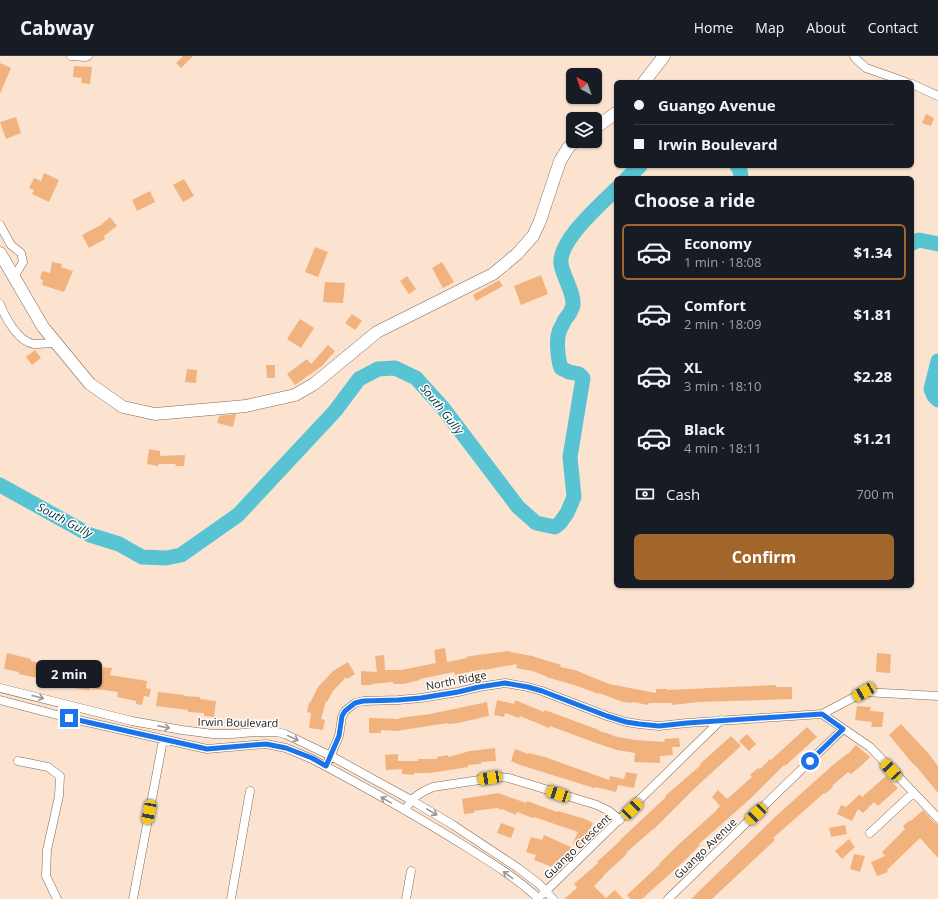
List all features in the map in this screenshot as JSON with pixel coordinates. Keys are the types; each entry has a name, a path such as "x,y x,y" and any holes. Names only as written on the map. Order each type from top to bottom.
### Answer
{"main road":[{"path":"646,80 664,56"},
{"path":"602,123 614,114"},
{"path":"0,252 43,326 56,343 90,384 123,407 155,414 246,406 295,395 314,384 378,332 493,274 517,254 533,236 540,221 560,161 568,148"}],"street":[{"path":"71,56 88,56"},
{"path":"854,56 866,68 900,80"},
{"path":"914,85 938,96"},
{"path":"0,226 11,244 21,254 23,262 14,277"},
{"path":"0,304 4,316 19,336 32,344 56,343"},
{"name":"North Ridge","path":"326,766 339,736 342,716 345,711 355,703 363,701 421,698 496,684 514,684 542,691 626,722 659,726 722,720"},
{"name":"Irwin Boulevard","path":"0,688 132,721 182,730 213,734 241,734 254,732 277,732 285,734 331,756 453,825 518,868 546,891 553,899"},
{"path":"722,720 822,714 864,692 938,696"},
{"name":"Irwin Boulevard","path":"0,700 69,718 207,749 266,744 286,748 312,758 435,827 489,861 538,899"},
{"path":"69,718 72,706"},
{"path":"822,714 870,747 938,818"},
{"name":"Guango Crescent","path":"538,899 722,720"},
{"name":"Guango Avenue","path":"668,899 843,729"},
{"path":"180,743 182,730"},
{"path":"241,734 242,746"},
{"path":"133,899 163,740"},
{"path":"18,761 48,767 60,776 59,796 47,850 46,876 57,899"},
{"path":"405,810 411,800 423,791 433,787 499,777 509,778 597,805 609,811 620,820"},
{"path":"231,899 250,791"},
{"path":"870,833 913,793"},
{"path":"406,899 411,871"}],"building":[{"path":"183,56 193,56 181,68 176,63"},
{"path":"0,63 11,68 0,94"},
{"path":"74,66 92,67 90,84 81,83 82,78 73,77"},
{"path":"926,114 934,118 931,126 922,123"},
{"path":"16,117 21,133 6,139 0,122"},
{"path":"44,173 59,180 49,202 32,194 34,190 29,188 34,178 41,181"},
{"path":"184,179 194,196 183,202 173,185"},
{"path":"150,191 155,202 137,211 132,200"},
{"path":"110,217 117,226 104,236 105,239 89,248 82,235 101,225"},
{"path":"315,247 328,252 318,277 305,272"},
{"path":"52,262 62,264 61,267 73,271 64,292 42,285 43,280 40,279 42,271 50,273"},
{"path":"442,262 454,282 443,288 432,268"},
{"path":"541,275 548,294 521,305 514,286"},
{"path":"407,276 416,289 409,294 400,281"},
{"path":"499,280 503,286 476,301 473,295"},
{"path":"325,282 345,283 343,303 323,302"},
{"path":"352,314 362,321 355,330 345,323"},
{"path":"300,319 314,328 301,348 287,339"},
{"path":"328,345 335,351 322,366 295,385 287,374 307,359 311,364"},
{"path":"35,350 41,358 32,365 26,357"},
{"path":"266,365 275,365 275,378 267,378"},
{"path":"187,369 197,370 196,383 185,382"},
{"path":"236,414 233,427 217,423 219,416"},
{"path":"149,449 160,451 160,456 185,455 184,466 175,466 176,464 159,464 158,466 147,464"},
{"path":"445,648 447,662 477,655 510,651 561,665 560,667 575,670 609,684 656,693 656,689 667,690 776,685 776,687 792,687 792,699 699,702 672,705 672,703 649,703 648,705 623,702 532,671 516,668 517,664 455,675 454,672 403,684 393,684 393,682 361,685 361,671 377,672 375,656 384,655 385,670 401,670 436,663 434,650"},
{"path":"7,653 47,665 76,670 76,673 101,677 103,667 112,668 110,675 147,681 146,688 151,689 149,697 144,696 142,705 136,704 136,701 117,697 118,692 90,688 89,690 64,687 47,682 48,680 19,674 19,672 4,669"},
{"path":"877,653 891,654 890,673 876,672"},
{"path":"348,662 355,674 347,679 346,677 333,691 327,702 326,701 321,719 325,720 323,730 309,728 311,713 307,712 309,702 310,703 318,687 333,671"},
{"path":"158,692 200,697 200,699 216,701 214,717 204,716 204,713 188,712 188,710 156,706"},
{"path":"497,700 514,704 515,700 544,712 545,710 613,736 635,740 665,742 664,739 679,738 680,747 672,747 673,755 660,756 660,763 634,762 635,753 617,750 550,726 549,728 520,716 519,718 505,713 504,717 494,715"},
{"path":"487,702 489,716 458,723 448,723 396,731 381,730 381,733 369,733 369,718 399,719"},
{"path":"857,706 871,707 870,711 884,712 882,727 871,727 872,722 855,720"},
{"path":"901,724 938,766 938,793 889,735"},
{"path":"807,727 817,737 785,766 784,765 750,799 699,844 700,845 681,864 642,899 630,899 627,895 678,845 717,810 720,806 712,797 718,790 727,799 752,777 750,775 758,768 760,769 770,759 771,760"},
{"path":"747,734 756,744 749,751 739,741"},
{"path":"731,736 741,746 695,788 653,830 626,853 627,854 594,886 606,898 615,890 623,899 564,899 577,888 574,884 598,863 597,862 666,797 665,796 701,765 700,764"},
{"path":"856,745 870,757 861,766 851,774 848,772 832,786 833,787 825,794 824,793 773,838 775,840 712,899 691,899 775,817 834,764 848,754"},
{"path":"495,748 496,761 481,762 481,764 468,765 468,767 430,773 414,773 414,775 402,774 402,769 386,770 385,755 398,754 398,761 418,761 418,759 437,759 437,757 448,755 448,757 470,751"},
{"path":"515,749 528,754 545,757 609,780 610,776 624,779 626,772 637,774 634,788 618,785 616,792 594,788 520,765 511,761"},
{"path":"886,776 898,788 878,806 874,802 863,813 858,809 852,821 837,814 841,805 846,807 860,794 862,797"},
{"path":"498,793 526,803 527,801 557,812 558,811 585,819 593,823 581,847 573,843 578,832 517,812 516,815 497,808 464,814 462,799"},
{"path":"923,810 934,822 938,824 938,858 920,838 887,870 888,872 877,876 871,862 885,856 882,852 905,829 903,826"},
{"path":"501,823 515,828 511,838 497,833"},
{"path":"845,825 847,834 831,837 829,828"},
{"path":"544,835 571,847 563,867 560,870 534,860 536,855 526,852 531,837 542,840"},
{"path":"849,839 855,847 842,859 835,851"},
{"path":"854,854 865,856 860,872 850,869"}],"waterway":[{"name":"South Gully","path":"629,176 638,168"},
{"name":"South Gully","path":"738,168 741,176"},
{"name":"South Gully","path":"0,485 90,535 119,544 142,557 166,558 181,555 238,515 335,411 359,379 378,369 395,368 416,378 443,408 518,507 536,523 555,527 567,513 574,497 570,457 583,378 579,374 569,372 561,368 559,360 559,332 573,305 572,295 561,264 562,255 573,234 591,213 614,191"},
{"name":"South Gully","path":"914,242 919,240 938,244"},
{"name":"South Gully","path":"938,361 931,389 934,396 938,400"}],"route":[{"path":"69,718 207,749 266,744 286,748 312,758 326,766 339,736 342,716 349,706 355,703 376,700 421,698 505,683 542,691 626,722 659,726 764,717 822,714 843,729 810,761"}]}
